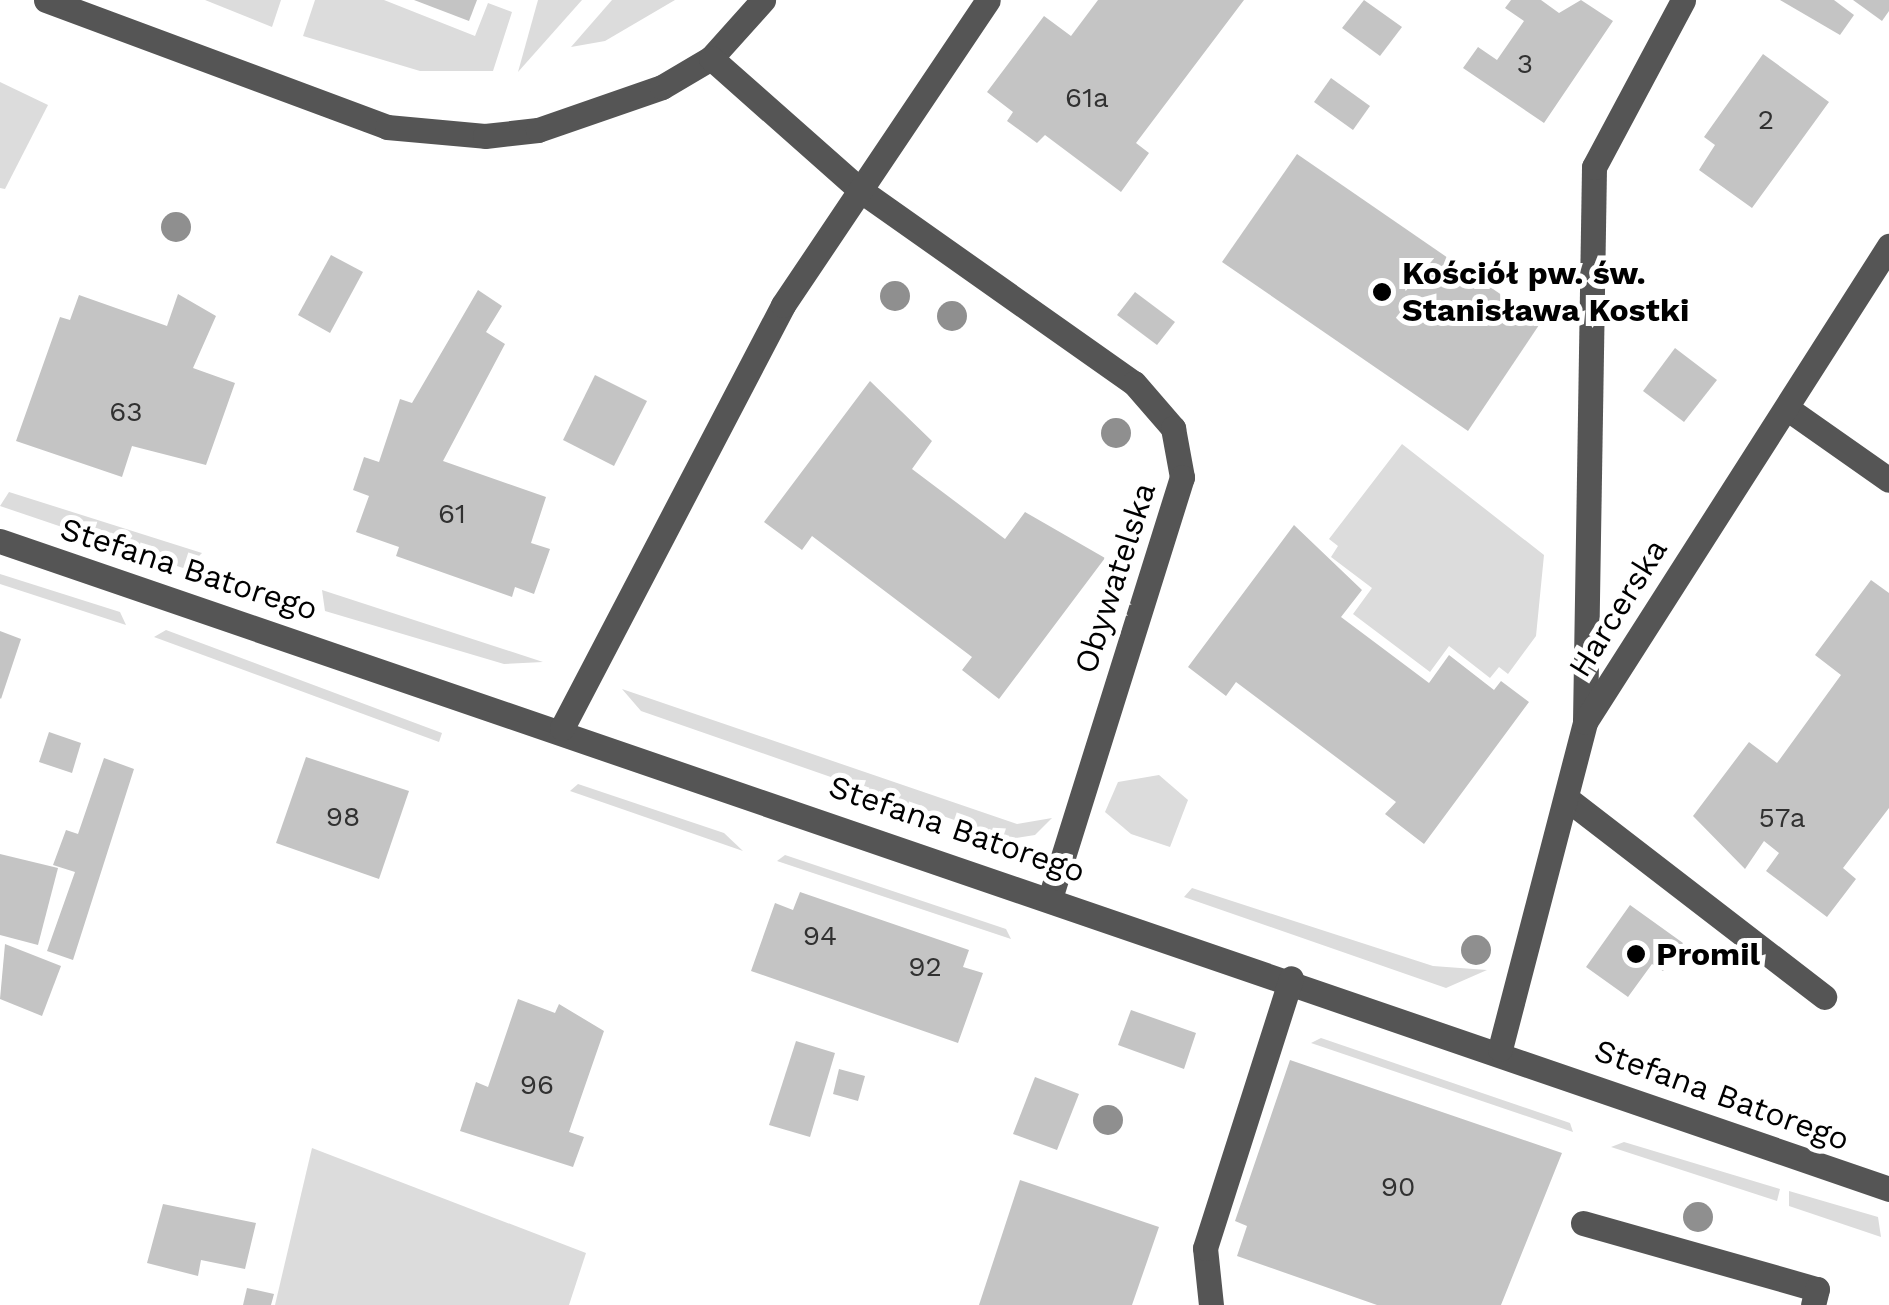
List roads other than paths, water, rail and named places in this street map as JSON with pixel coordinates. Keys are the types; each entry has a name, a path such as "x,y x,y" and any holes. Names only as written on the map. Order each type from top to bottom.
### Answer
{"street":[{"path":"46,0 387,127 485,136 594,114 711,58 763,0"},
{"path":"562,728 716,426 860,190 988,0"},
{"path":"1585,722 1594,167 1683,0"},
{"name":"Obywatelska","path":"711,58 860,190 1134,383 1173,428 1182,477 1051,895"},
{"name":"Harcerska","path":"1500,1049 1585,722 1889,246"},
{"path":"1788,409 1889,480"},
{"name":"Stefana Batorego","path":"0,541 562,728 1500,1049 1889,1190"},
{"path":"1566,798 1824,997"},
{"path":"1211,1305 1204,1248 1290,978"},
{"path":"1583,1223 1818,1289 1813,1305"}],"place":[{"name":"Kościół pw. św. Stanisława Kostki","path":"1382,292"},
{"name":"Promil","path":"1636,954"}]}
